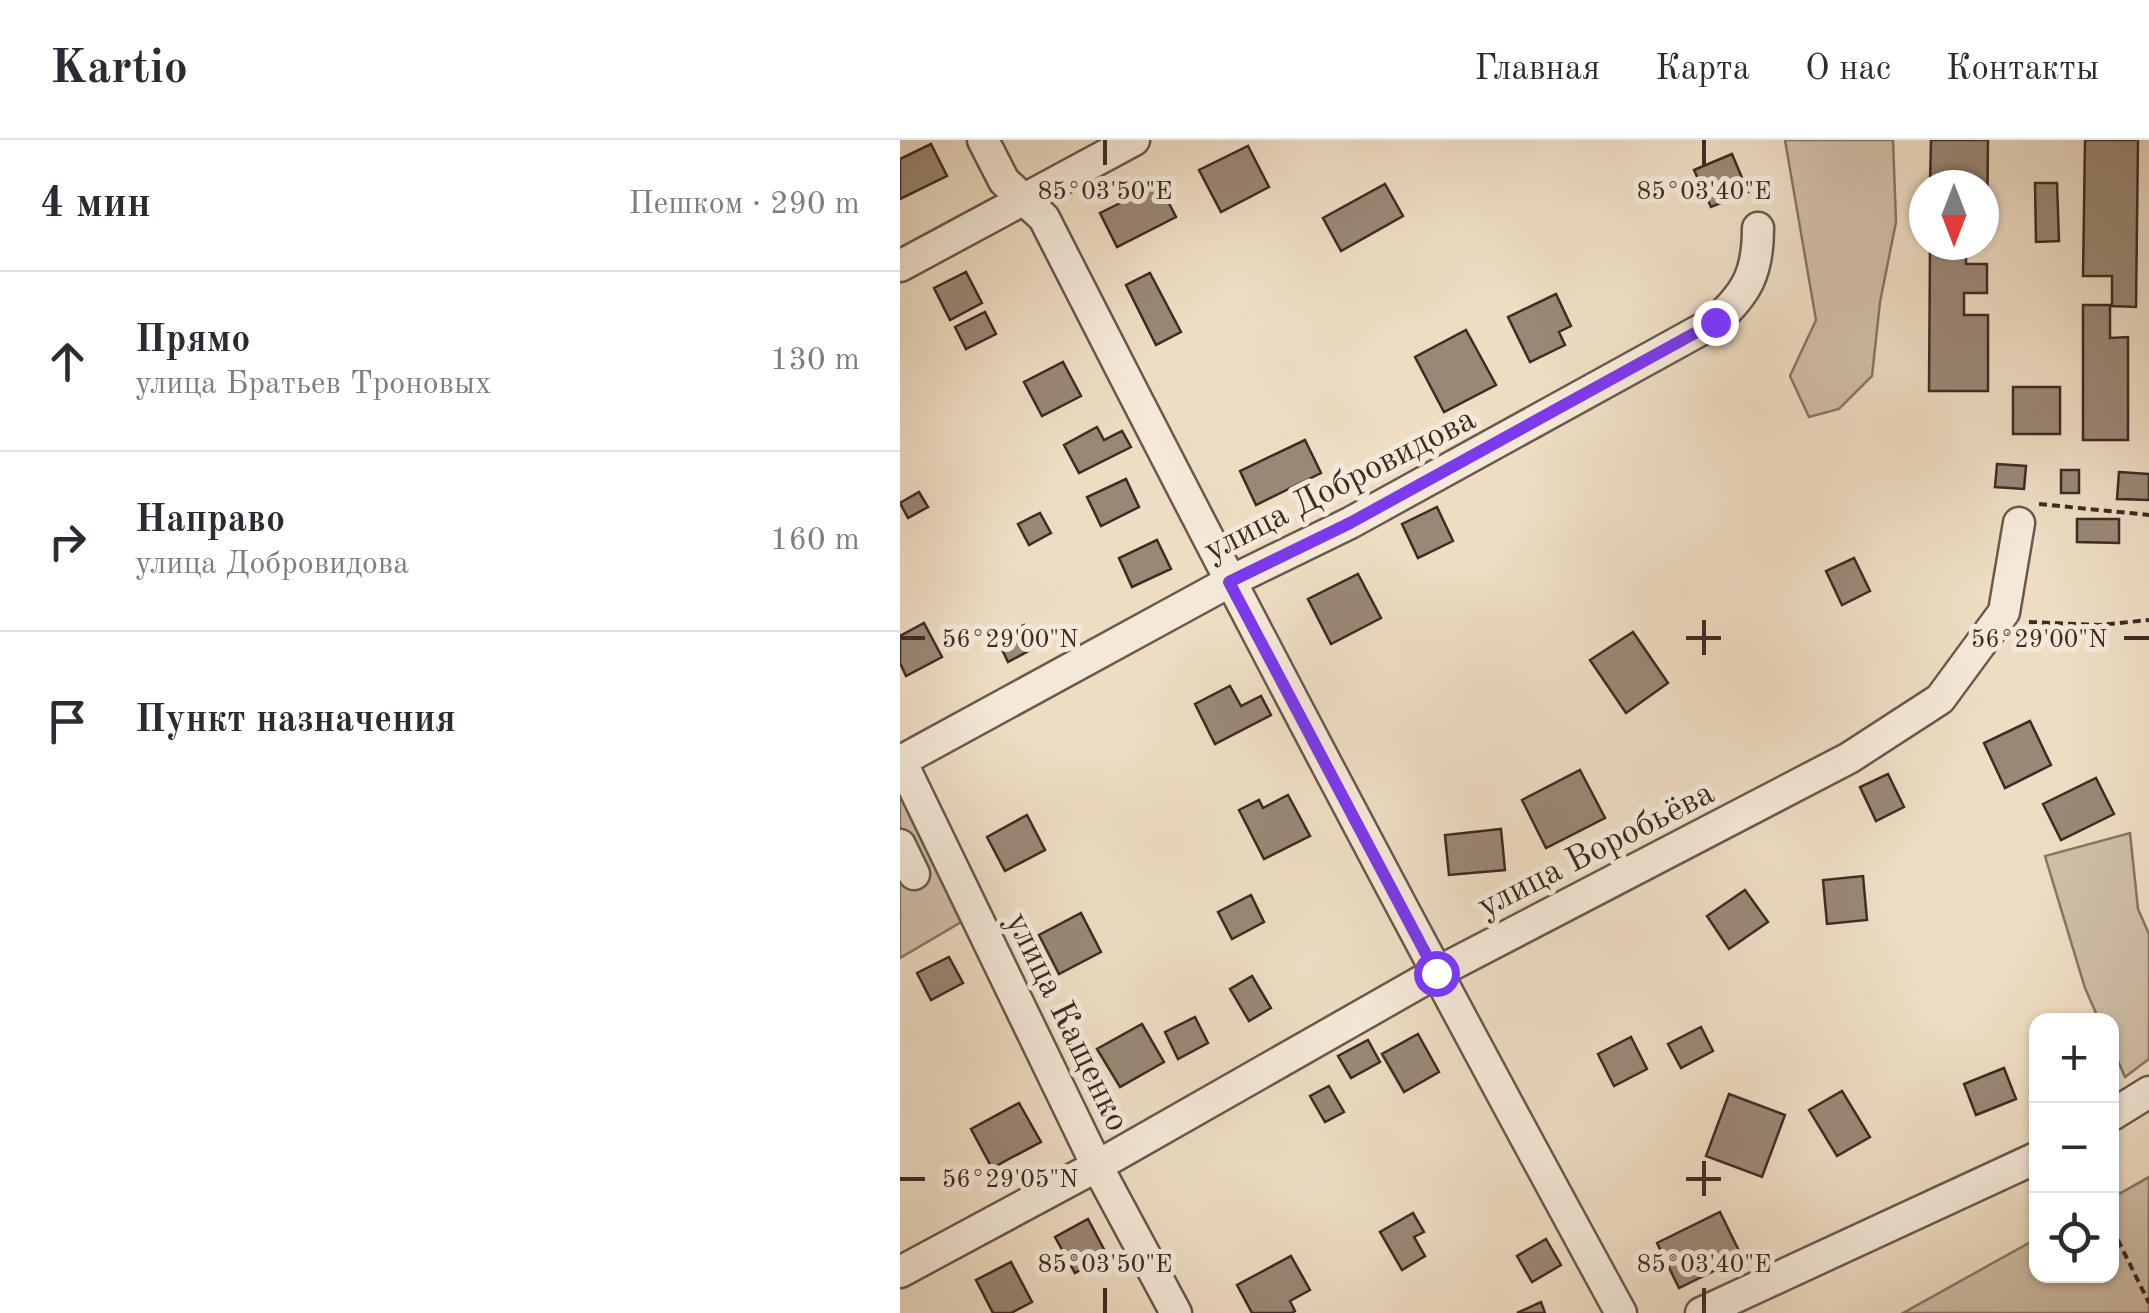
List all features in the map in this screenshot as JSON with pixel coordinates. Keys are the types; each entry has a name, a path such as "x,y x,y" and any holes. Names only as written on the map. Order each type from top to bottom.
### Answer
{"street":[{"path":"983,140 1004,181 1044,218 1229,582 1621,1313"},
{"path":"900,266 1134,140"},
{"name":"улица Добровидова","path":"900,760 1229,582 1350,523 1715,322 1740,300 1752,273 1758,228"},
{"name":"улица Воробьёва","path":"900,1272 1097,1166 1436,973 1850,758 1940,699 2004,612 2022,512"},
{"name":"улица Кащенко","path":"900,760 1097,1166 1176,1313"},
{"path":"900,844 914,874"},
{"path":"2119,1110 2149,1092"},
{"path":"1700,1313 2029,1161"}],"path":[{"path":"2022,512 2149,515"},
{"path":"1996,622 2100,624 2149,620"},
{"path":"2119,1242 2149,1303"}],"shaded area":[{"path":"1785,140 1893,140 1896,222 1880,302 1872,376 1839,409 1809,417 1790,376 1816,320"},
{"path":"900,789 963,921 900,958"},
{"path":"2130,833 2138,909 2149,934 2149,1059 2125,1077 2119,1063 2119,1013 2096,1013 2045,856"},
{"path":"2149,1177 2149,1313 1903,1313 2029,1243 2029,1283 2119,1283 2119,1194"}],"building":[{"path":"1931,140 1988,140 1988,170 1930,170"},
{"path":"2085,140 2138,140 2136,307 2112,306 2112,276 2083,276"},
{"path":"931,144 947,176 900,199 900,159"},
{"path":"1248,146 1269,187 1221,212 1199,170"},
{"path":"1732,154 1748,192 1711,207 1694,170"},
{"path":"2035,183 2057,183 2059,241 2036,242"},
{"path":"1159,184 1176,217 1117,247 1100,213"},
{"path":"1385,184 1403,216 1341,251 1323,218"},
{"path":"1930,260 1987,264 1987,293 1964,293 1964,315 1988,315 1988,391 1929,391"},
{"path":"966,272 982,303 950,320 934,288"},
{"path":"1150,273 1181,332 1156,345 1126,285"},
{"path":"1556,294 1571,326 1559,332 1565,345 1530,362 1508,317"},
{"path":"2083,305 2110,305 2110,338 2128,337 2128,440 2083,440"},
{"path":"985,312 996,334 966,349 955,327"},
{"path":"1466,330 1496,385 1444,412 1415,357"},
{"path":"1063,362 1081,396 1042,416 1024,382"},
{"path":"2013,387 2060,387 2060,434 2013,434"},
{"path":"1097,427 1104,440 1122,431 1131,447 1079,473 1064,445"},
{"path":"1305,440 1321,473 1256,505 1240,471"},
{"path":"1997,464 2026,466 2024,489 1995,487"},
{"path":"2061,470 2079,470 2079,493 2061,493"},
{"path":"2119,472 2149,474 2149,500 2117,499"},
{"path":"1126,479 1139,507 1101,526 1087,497"},
{"path":"919,492 928,507 908,518 900,503"},
{"path":"1437,507 1453,541 1418,558 1402,524"},
{"path":"1040,513 1051,533 1029,545 1018,524"},
{"path":"2077,519 2119,519 2119,543 2077,542"},
{"path":"1157,540 1171,569 1132,587 1119,558"},
{"path":"1854,558 1870,591 1842,605 1826,571"},
{"path":"1358,574 1381,618 1331,644 1308,599"},
{"path":"924,623 942,657 906,676 900,663 900,636"},
{"path":"1024,625 1036,647 1008,662 997,639"},
{"path":"1633,632 1668,683 1626,713 1590,660"},
{"path":"1230,686 1241,706 1261,696 1271,715 1215,744 1195,704"},
{"path":"2030,721 2051,765 2005,788 1984,743"},
{"path":"1580,770 1605,818 1546,848 1522,800"},
{"path":"1888,774 1904,807 1876,821 1860,787"},
{"path":"2096,778 2114,814 2061,840 2043,804"},
{"path":"1288,795 1310,836 1264,859 1239,810 1259,800 1263,808"},
{"path":"1027,815 1045,850 1005,871 987,837"},
{"path":"1501,829 1505,870 1449,875 1445,835"},
{"path":"1863,876 1867,920 1827,924 1823,880"},
{"path":"1745,890 1768,922 1729,949 1707,916"},
{"path":"1251,895 1264,922 1232,939 1218,912"},
{"path":"1081,913 1101,952 1059,974 1039,935"},
{"path":"949,957 963,983 931,1000 917,973"},
{"path":"1252,976 1271,1008 1249,1021 1230,989"},
{"path":"1195,1017 1208,1043 1178,1059 1165,1032"},
{"path":"1142,1024 1164,1062 1120,1087 1097,1049"},
{"path":"1701,1027 1713,1051 1681,1068 1668,1044"},
{"path":"1418,1034 1439,1072 1404,1092 1382,1054"},
{"path":"1631,1037 1647,1069 1614,1086 1598,1054"},
{"path":"1368,1040 1380,1062 1351,1078 1338,1056"},
{"path":"2004,1068 2016,1099 1976,1115 1964,1084"},
{"path":"1329,1086 1344,1112 1325,1122 1310,1096"},
{"path":"1842,1091 1870,1137 1837,1156 1809,1110"},
{"path":"1729,1094 1785,1115 1762,1177 1706,1156"},
{"path":"1019,1103 1041,1142 992,1168 971,1129"},
{"path":"1720,1212 1742,1257 1679,1288 1657,1243"},
{"path":"1413,1213 1424,1232 1414,1237 1425,1256 1402,1270 1380,1232"},
{"path":"1088,1219 1107,1255 1075,1273 1055,1237"},
{"path":"1546,1239 1561,1265 1532,1282 1517,1256"},
{"path":"1291,1256 1310,1290 1290,1301 1295,1311 1292,1313 1252,1313 1237,1285"},
{"path":"1011,1262 1032,1302 1011,1313 993,1313 976,1280"},
{"path":"1541,1302 1545,1313 1517,1313"}],"route":[{"path":"1436,973 1229,582 1350,523 1715,322"}]}
